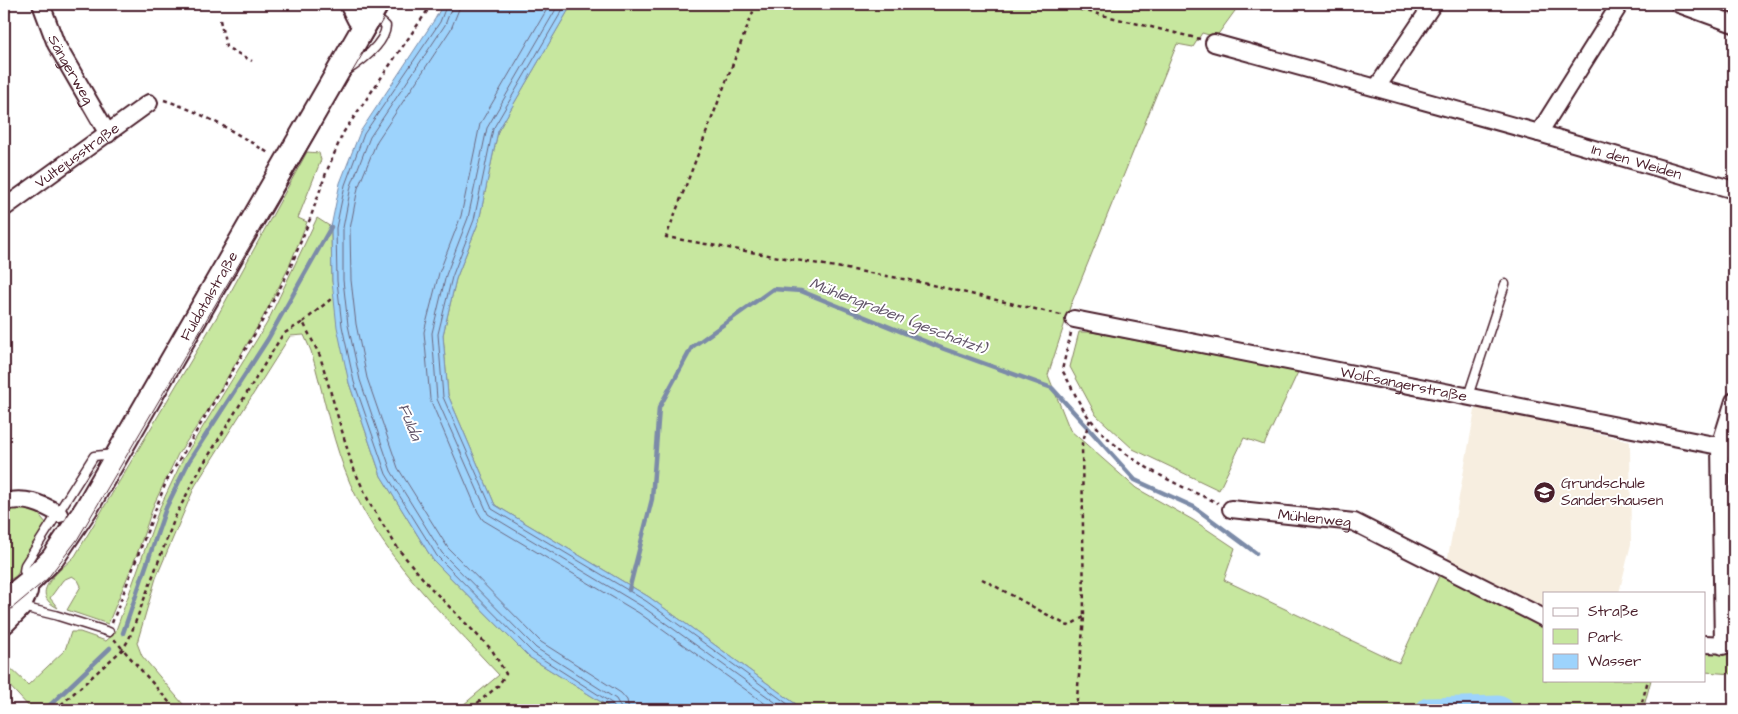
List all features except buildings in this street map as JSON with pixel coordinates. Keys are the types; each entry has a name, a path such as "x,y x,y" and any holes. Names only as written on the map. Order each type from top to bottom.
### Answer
{"main road":[{"name":"Fuldatalstraße","path":"9,610 30,580 53,558 70,534 334,81 371,14"}],"street":[{"name":"Sängerweg","path":"41,4 56,44 108,134"},
{"path":"348,4 356,20 371,14"},
{"path":"1377,87 1433,4"},
{"path":"1539,132 1620,4"},
{"path":"1679,4 1734,24"},
{"name":"In den Weiden","path":"1214,43 1539,132 1734,190"},
{"name":"Vultejusstraße","path":"4,208 149,103"},
{"name":"Wolfsangerstraße","path":"1074,318 1727,447"},
{"path":"1706,644 1729,645 1727,447 1734,401"},
{"path":"4,502 13,500 34,501 59,514"},
{"name":"Mühlenweg","path":"1231,509 1354,522 1543,617"}],"lane":[{"path":"1468,396 1505,284"},
{"path":"30,580 24,571 25,565 94,456 117,454"},
{"path":"9,610 55,615 109,632"}],"path":[{"path":"176,710 109,632 166,482 260,325 288,273 343,134 432,4"},
{"path":"756,4 666,237 915,281 1074,318 1062,370 1090,420 1127,457 1177,485 1231,509"},
{"path":"1052,4 1214,43"},
{"path":"220,20 226,47 252,61"},
{"path":"149,103 162,100 194,110 234,131 275,158"},
{"path":"55,710 123,649 129,639 176,515 198,473 283,334 303,322 332,299"},
{"path":"303,322 320,356 352,466 370,504 399,550 430,587 492,650 506,674 498,686 469,710"},
{"path":"1076,710 1084,618 1082,443 1090,420"},
{"path":"982,579 1068,626 1084,618"},
{"path":"1640,710 1647,682"}],"shaded area":[{"name":"Grundschule Sandershausen","path":"1476,405 1630,441 1631,544 1619,592 1543,592 1543,610 1447,562"}],"green space":[{"path":"572,4 1240,4 1216,37 1202,33 1193,47 1177,44 1070,307 1048,375 1070,430 1136,488 1193,520 1235,548 1224,580 1399,663 1440,574 1543,623 1543,682 1650,682 1643,710 804,710 649,597 495,505 448,395 443,335 456,279 479,221 498,131"},
{"path":"307,152 319,153 321,160 298,218 307,222 288,269 262,319 206,413 178,454 154,504 137,554 108,624 67,610 81,586 78,580 72,576 63,580 50,598 58,608 49,602 45,596 49,582 75,556 218,315"},
{"path":"317,218 331,227 332,281 349,383 381,476 433,560 529,657 614,710 457,710 499,675 411,579 373,526 357,498 344,468 330,424 311,351 304,335 290,336 195,486 156,578 137,643 142,656 188,710 32,710 4,680 4,662 28,685 65,650 71,632 80,632 106,641 115,633 160,507 183,459 267,323"},
{"path":"1079,332 1092,332 1298,372 1264,445 1244,438 1219,490 1133,449 1096,415 1070,367"},
{"path":"32,506 46,523 45,530 16,576 4,583 4,507"},
{"path":"1706,653 1734,653 1734,674 1706,672"}],"water":[{"name":"Fulda","path":"443,4 572,4 498,131 479,221 456,279 443,335 448,395 495,505 649,597 804,710 614,710 529,657 433,560 381,476 349,383 337,327 332,281 331,227 340,183 360,132"}],"waterway":[{"path":"123,633 166,508 189,461 268,339 331,227"},
{"name":"Mühlengraben (geschätzt)","path":"629,590 652,499 659,408 692,347 773,289 801,291 944,349 1052,388 1135,480 1194,507 1256,553"},
{"path":"45,710 110,648"},
{"path":"1428,710 1498,708 1502,710"}],"tram line":[{"path":"4,615 47,579 77,540 392,4"}],"place":[{"name":"Grundschule Sandershausen","path":"1545,492"}]}
